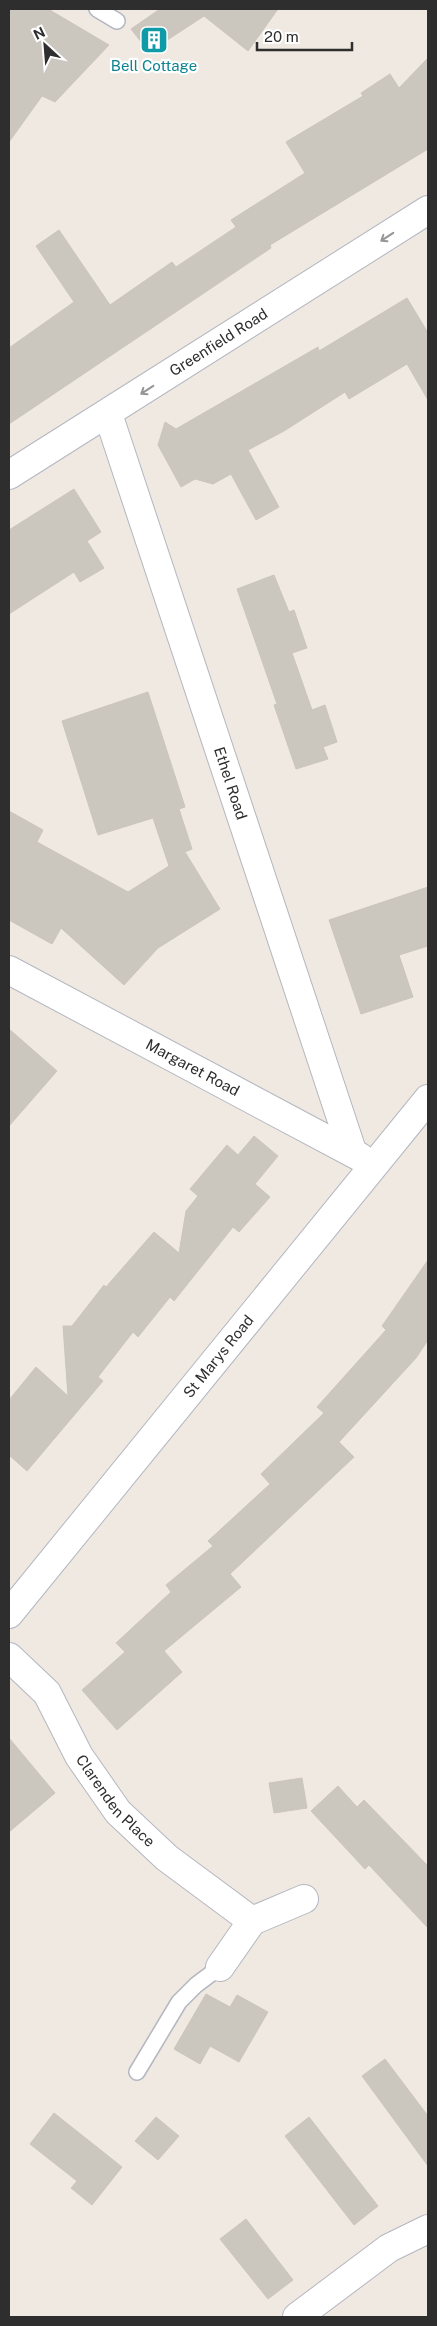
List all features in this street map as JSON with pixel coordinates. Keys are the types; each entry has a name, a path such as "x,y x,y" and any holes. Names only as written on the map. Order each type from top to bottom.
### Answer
{"street":[{"name":"Greenfield Road","path":"9,475 428,210"},
{"name":"Ethel Road","path":"108,414 363,1158"},
{"name":"Margaret Road","path":"9,970 363,1158"},
{"name":"St Marys Road","path":"9,1614 363,1158 428,1099"},
{"name":"Clarenden Place","path":"9,1657 47,1693 79,1756 118,1812 167,1858 252,1921"},
{"path":"220,1967 252,1921 304,1899"},
{"path":"297,2317 389,2248 428,2229"}],"lane":[{"path":"97,9 118,21"},
{"path":"137,2072 179,2002 196,1985 220,1967"}],"building":[{"path":"9,9 48,9 109,45 55,102 42,96 9,142"},
{"path":"160,9 278,9 248,51 204,16 149,52 131,29"},
{"path":"428,58 428,149 270,245 271,248 9,424 9,348 74,302 36,246 59,230 110,305 172,262 176,267 236,227 231,220 305,173 286,142 363,96 361,93 390,74 399,88"},
{"path":"407,298 428,333 428,400 407,364 349,399 345,392 284,431 248,450 279,507 256,520 231,474 213,484 195,479 181,487 158,445 165,422 176,429 318,347 319,351"},
{"path":"74,489 101,532 87,541 104,568 80,582 74,572 9,614 9,530"},
{"path":"274,575 289,612 294,610 307,648 292,653 312,710 325,705 337,742 323,747 328,759 296,769 274,705 277,704 237,589"},
{"path":"148,692 185,807 179,809 192,849 185,852 220,909 158,948 124,985 61,928 52,944 9,920 9,811 43,830 37,842 128,892 169,866 153,818 98,835 62,721"},
{"path":"428,887 428,946 399,955 413,997 361,1014 329,920"},
{"path":"9,1029 57,1071 9,1126"},
{"path":"254,1136 278,1156 255,1184 270,1197 239,1232 233,1227 174,1301 170,1297 138,1337 133,1332 98,1377 103,1381 27,1471 9,1455 9,1400 36,1367 68,1396 63,1326 72,1326 104,1285 106,1287 154,1232 179,1253 186,1211 198,1196 190,1189 227,1145 238,1155"},
{"path":"428,1260 428,1340 416,1358 339,1442 354,1457 230,1574 241,1587 164,1651 182,1672 117,1730 82,1690 125,1652 116,1643 171,1592 166,1585 213,1546 208,1541 270,1484 261,1474 324,1413 317,1407 386,1330 382,1326"},
{"path":"9,1738 55,1793 9,1832"},
{"path":"302,1778 307,1808 274,1813 269,1783"},
{"path":"338,1786 357,1807 364,1800 428,1866 428,1928 369,1865 365,1869 311,1811"},
{"path":"206,1994 230,2007 237,1995 268,2012 239,2062 210,2046 200,2064 174,2049"},
{"path":"385,2059 428,2116 428,2166 362,2076"},
{"path":"54,2113 122,2167 92,2205 71,2188 77,2181 30,2144"},
{"path":"156,2117 179,2136 158,2160 135,2141"},
{"path":"309,2117 378,2206 354,2225 285,2136"},
{"path":"246,2219 293,2280 268,2299 220,2239"}],"place":[{"name":"Bell Cottage","path":"154,40"}]}
